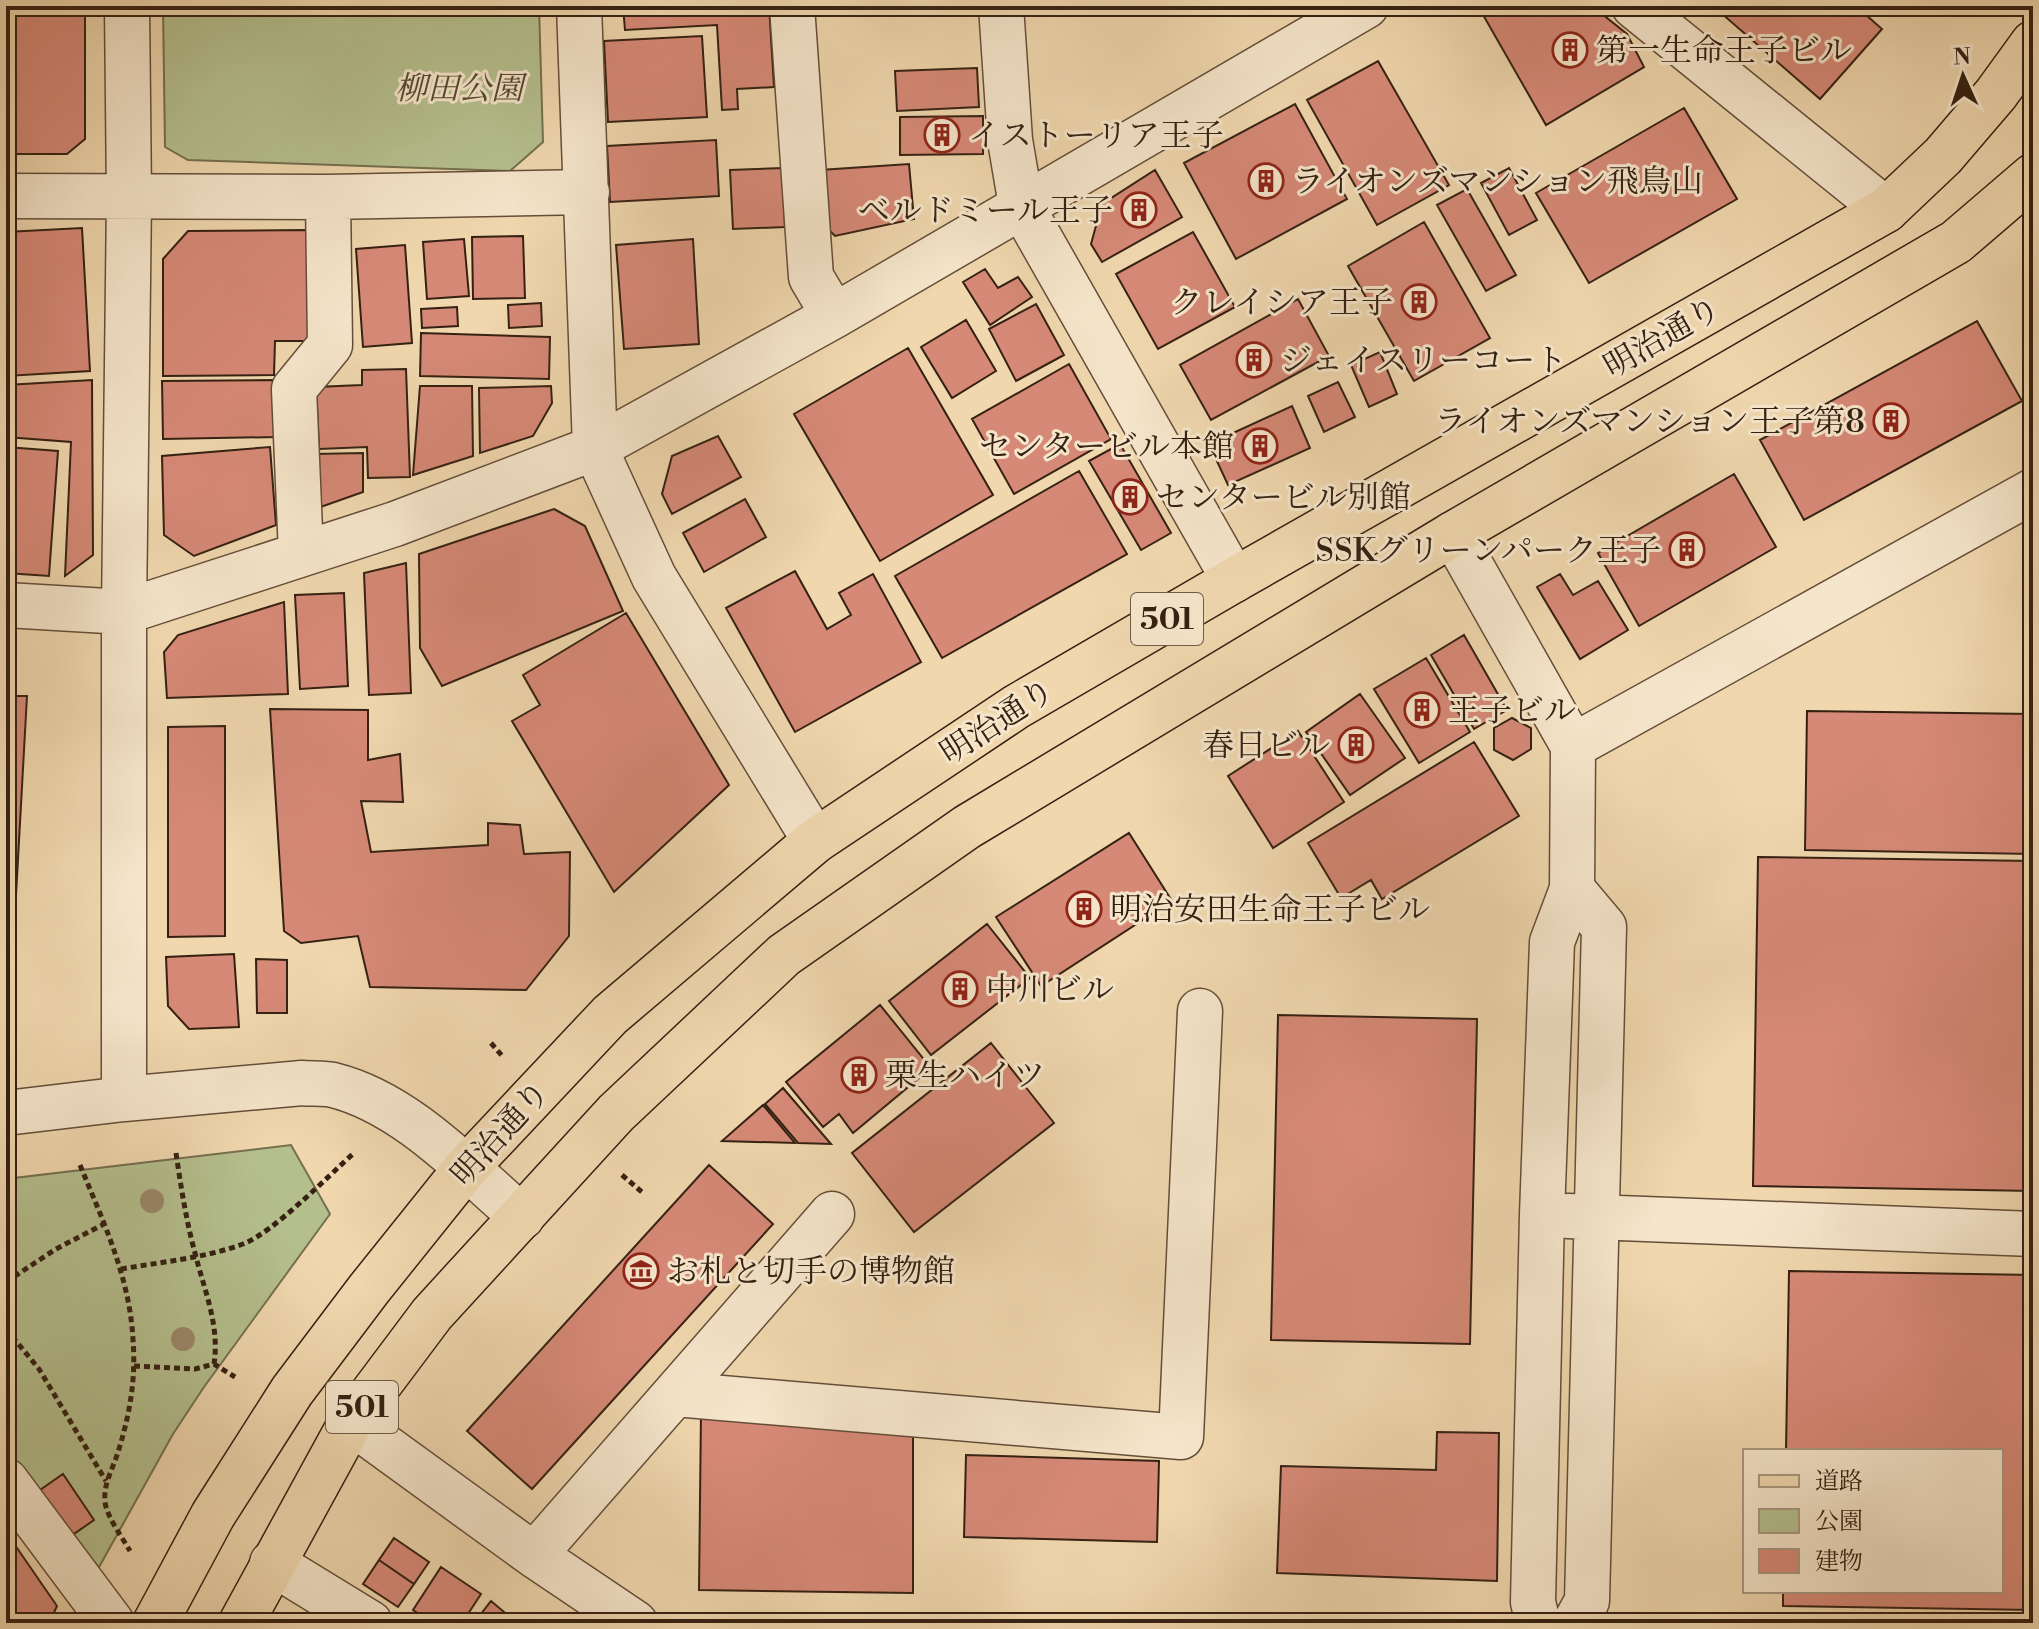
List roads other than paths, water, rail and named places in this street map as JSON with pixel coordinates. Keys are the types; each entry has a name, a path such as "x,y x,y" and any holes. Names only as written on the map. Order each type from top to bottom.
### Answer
{"main road":[{"name":"明治通り","path":"155,1623 213,1515 292,1391 466,1168 610,1015 815,841 1016,707 1886,210 1943,156 1996,94 2033,43"},
{"name":"明治通り","path":"241,1623 351,1422 432,1314 616,1113 784,955 967,827 1453,534 1956,242 2033,176"}],"street":[{"path":"124,1099 124,612 129,198 127,6"},
{"path":"579,6 595,448 654,577 815,841"},
{"path":"792,6 811,277 834,316"},
{"path":"1001,6 1010,140 1021,205 1234,580"},
{"path":"6,605 124,612 395,524 595,448 834,316 1366,6"},
{"path":"1634,6 1886,210"},
{"path":"6,196 328,197 587,192"},
{"path":"301,554 294,389 330,345 328,197"},
{"path":"1573,746 2033,491"},
{"path":"1453,534 1573,746 1572,889 1552,942 1533,1602 1538,1623"},
{"path":"1572,889 1604,927 1587,1601 1575,1623"},
{"path":"675,1394 1181,1437 1200,1011"},
{"path":"6,1113 302,1083 332,1085 368,1098 403,1117 522,1217"},
{"path":"534,1555 832,1214"},
{"path":"1542,1215 2033,1234"},
{"path":"351,1422 534,1555 635,1623"},
{"path":"6,1481 112,1623"},
{"path":"272,1563 370,1623"}],"place":[{"name":"第一生命王子ビル","path":"1570,50"},
{"name":"イストーリア王子","path":"942,135"},
{"name":"ライオンズマンション飛鳥山","path":"1266,181"},
{"name":"ベルドミール王子","path":"1139,210"},
{"name":"クレイシア王子","path":"1419,302"},
{"name":"ジェイスリーコート","path":"1254,360"},
{"name":"ライオンズマンション王子第8","path":"1891,421"},
{"name":"センタービル本館","path":"1260,446"},
{"name":"センタービル別館","path":"1130,497"},
{"name":"SSKグリーンパーク王子","path":"1687,550"},
{"name":"王子ビル","path":"1422,710"},
{"name":"春日ビル","path":"1356,745"},
{"name":"明治安田生命王子ビル","path":"1084,909"},
{"name":"中川ビル","path":"960,989"},
{"name":"栗生ハイツ","path":"859,1075"},
{"name":"お札と切手の博物館","path":"641,1271"}],"park label":[{"name":"柳田公園","path":"459,88"}]}
